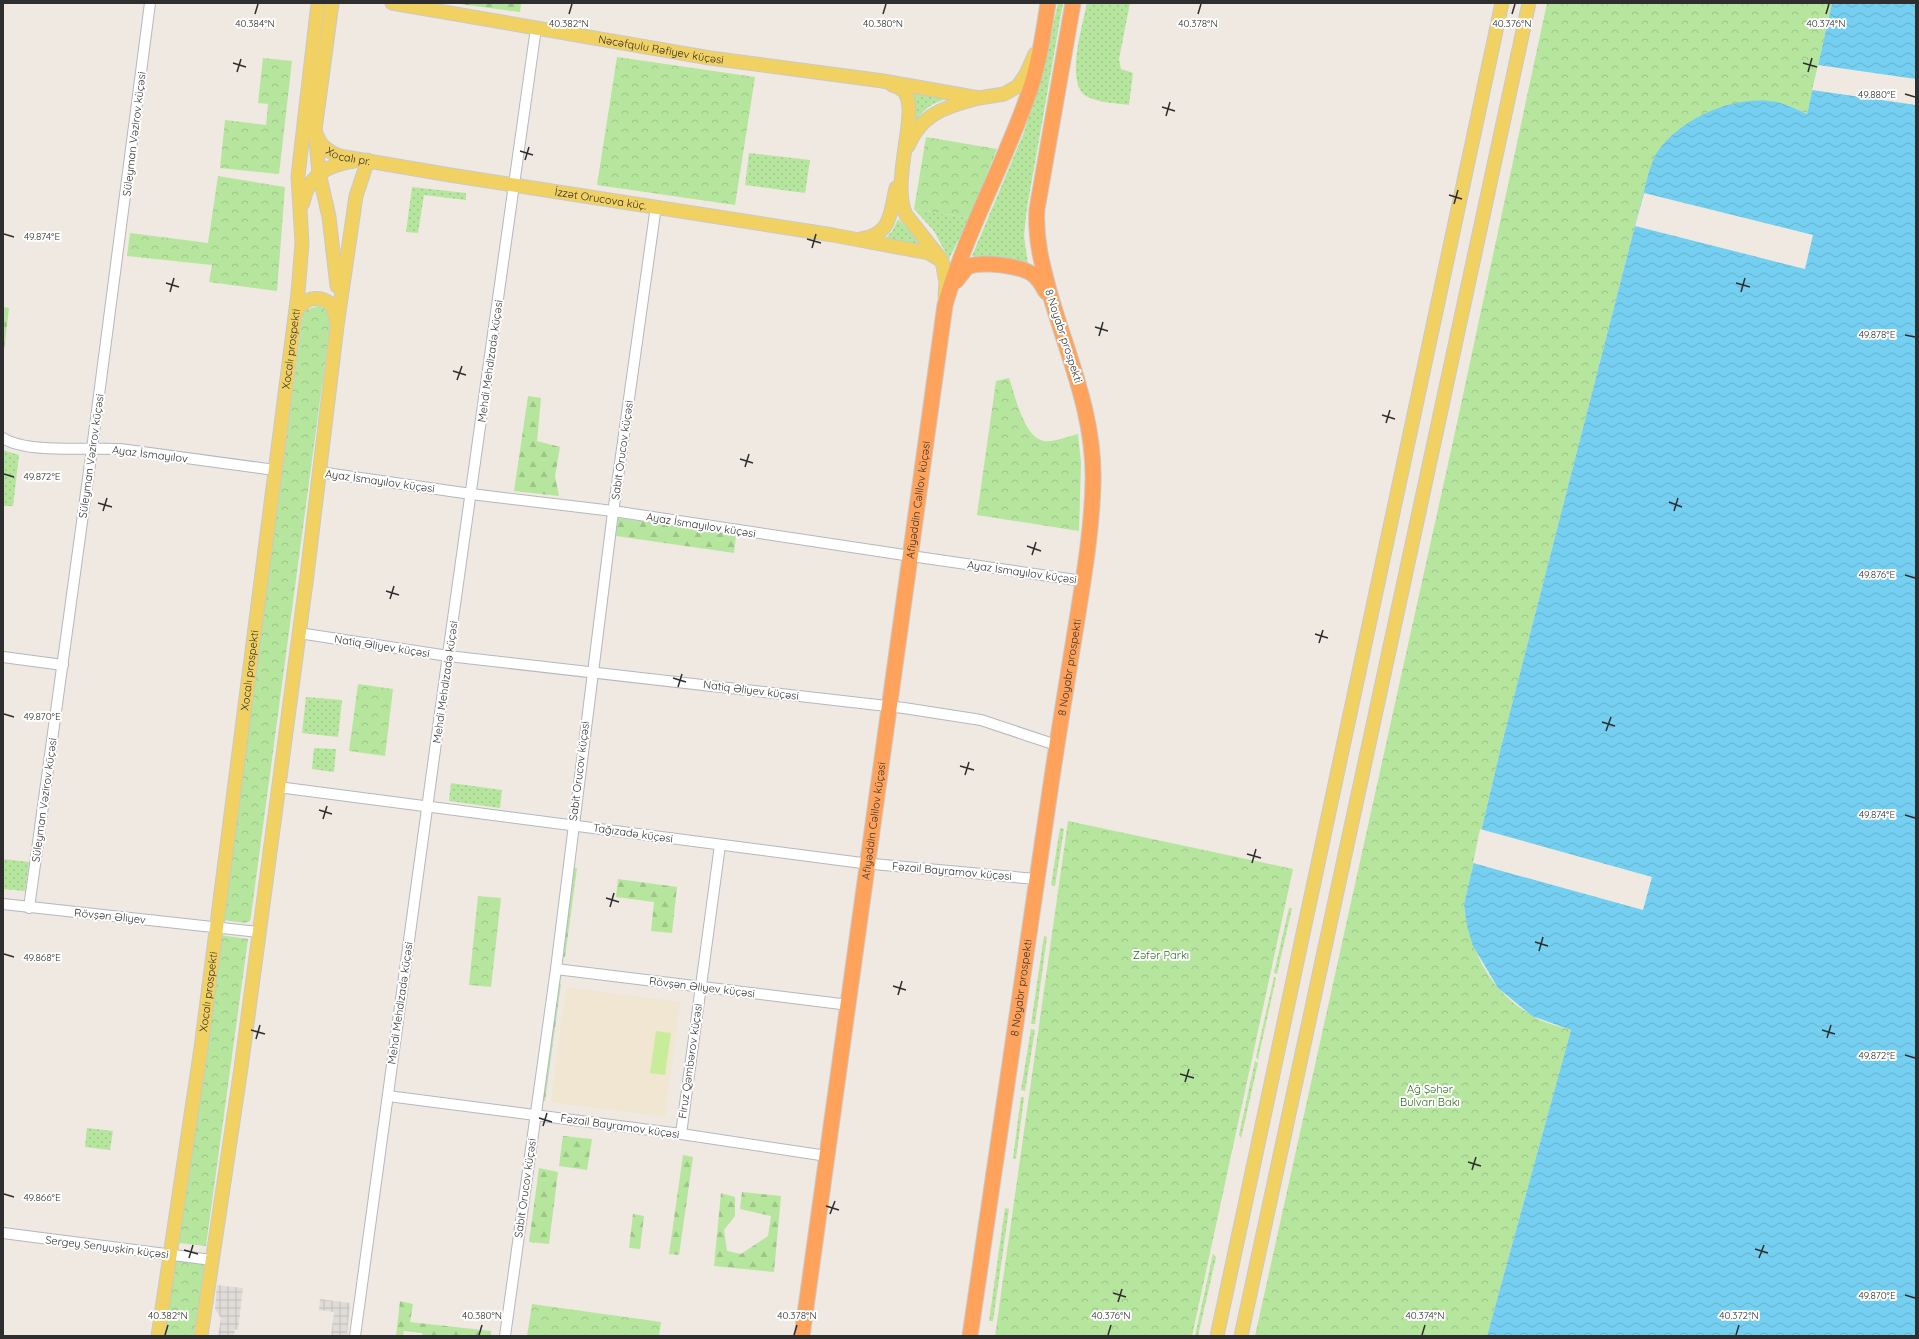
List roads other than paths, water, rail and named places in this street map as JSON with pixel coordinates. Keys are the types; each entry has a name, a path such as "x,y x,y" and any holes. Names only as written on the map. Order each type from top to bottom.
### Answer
{"highway":[{"path":"945,305 958,264 1027,100 1034,79 1048,3"},
{"name":"8 Noyabr prospekti","path":"970,1336 1036,878 1083,581 1092,503 1094,462 1092,442 1081,390 1040,258 1036,227 1037,210 1073,3"},
{"path":"945,305 964,270 975,264 983,263 1016,268 1031,274 1041,284 1054,307"},
{"name":"Afiyəddin Cəlilov küçəsi","path":"802,1336 945,305"}],"main road":[{"name":"Xocalı prospekti","path":"158,1336 216,928 294,319 302,243 298,176 318,3"},
{"path":"332,3 315,130 319,173 335,261 337,291 336,326"},
{"name":"Nəcəfqulu Rəfiyev küçəsi","path":"393,3 725,60 883,81"},
{"path":"1217,1336 1502,3"},
{"path":"1241,1336 1529,3"},
{"path":"856,239 879,233 884,229 888,222 902,166 913,134 928,117 950,107 979,98 1004,94 1018,86 1026,74 1042,38"},
{"path":"883,81 979,98"},
{"path":"883,81 900,88 905,93 907,99 907,121 902,166 902,208 942,261 946,282 945,305"},
{"name":"Xocalı pr.","path":"315,130 319,142 331,153 368,160"},
{"name":"Xocalı pr.","path":"298,176 319,173 341,163 368,160"},
{"path":"201,1336 240,1075 299,633 336,326 356,196 368,160"},
{"name":"İzzət Orucova küç.","path":"368,160 514,185 834,235 922,251 933,255 942,261"},
{"name":"Xocalı pr.","path":"301,213 307,188 319,173"},
{"path":"294,319 303,302 308,299 321,298 332,305 335,310 336,326"}],"street":[{"name":"Süleyman Vəzirov küçəsi","path":"29,908 92,449 150,3"},
{"name":"Mehdi Mehdizadə küçəsi","path":"355,1336 536,28"},
{"name":"Sabit Orucov küçəsi","path":"505,1336 556,969 613,511 656,206"},
{"name":"Ayaz İsmayılov","path":"3,438 20,444 72,450 120,449 275,470"},
{"name":"Ayaz İsmayılov küçəsi","path":"319,472 471,494 613,511 1083,581"},
{"name":"Natiq Əliyev küçəsi","path":"299,633 448,656 959,716 981,720 1056,745"},
{"path":"3,657 63,665"},
{"name":"Tağızadə küçəsi","path":"278,787 573,824 868,864"},
{"name":"Firuz Qəmbərov küçəsi","path":"681,1134 720,845"},
{"name":"Fəzail Bayramov küçəsi","path":"868,864 1036,878"},
{"name":"Rövşən Əliyev","path":"3,904 259,932"},
{"name":"Rövşən Əliyev küçəsi","path":"556,969 849,1005"},
{"name":"Fəzail Bayramov küçəsi","path":"388,1096 681,1134 827,1156"},
{"name":"Sergey Senyuşkin küçəsi","path":"3,1233 212,1260"}],"water":[{"path":"1832,3 1916,3 1916,1336 1487,1336 1571,1030 1532,1016 1498,988 1473,946 1467,926 1464,904 1500,751 1649,171 1658,151 1668,140 1679,129 1707,112 1738,103 1769,101 1784,104 1807,114"}],"park label":[{"name":"Zəfər Parkı","path":"1161,955"},
{"name":"Ağ Şəhər Bulvarı Bakı","path":"1430,1095"}]}
